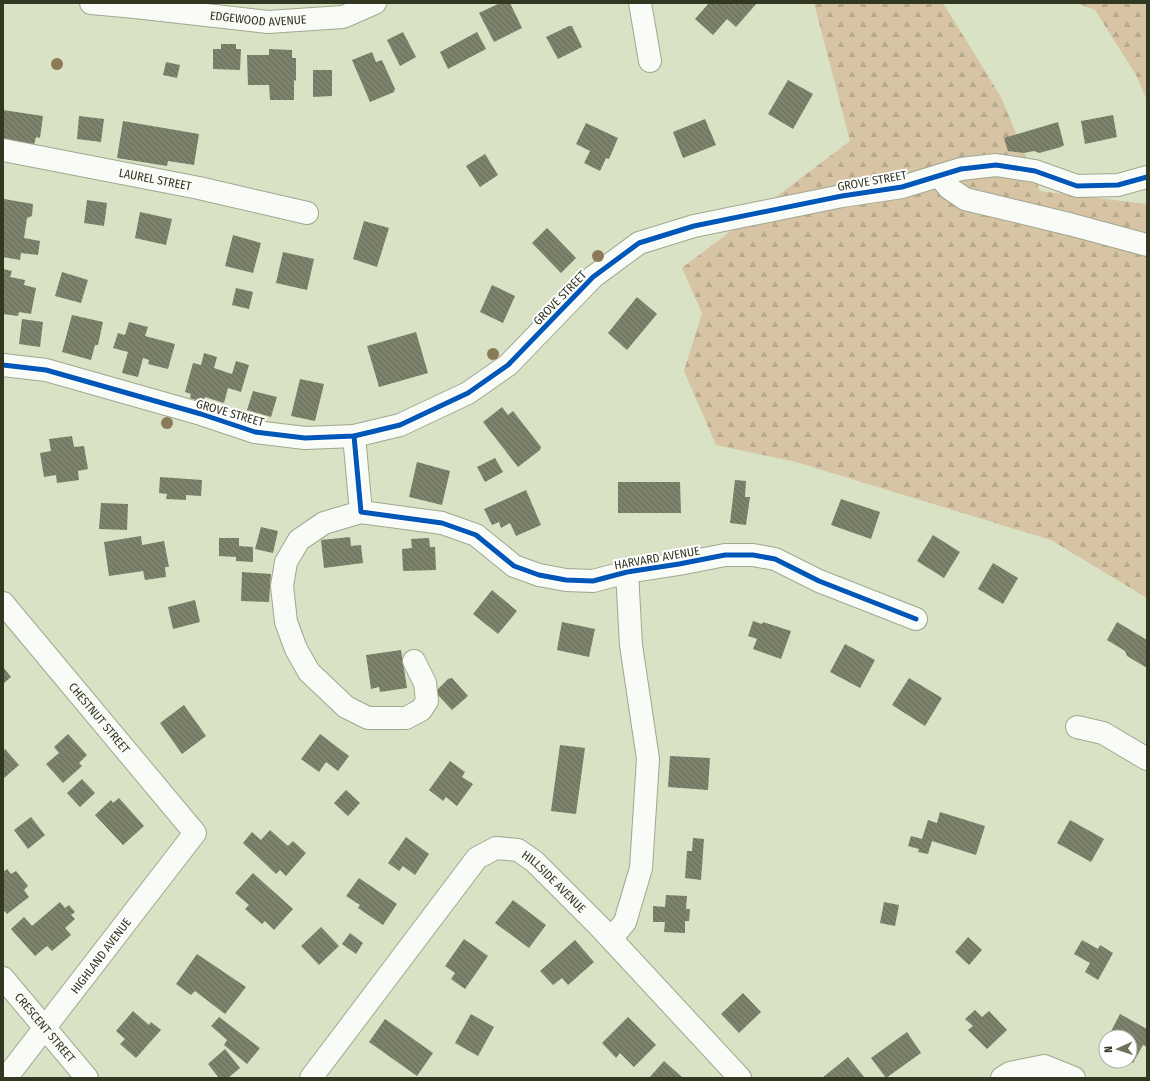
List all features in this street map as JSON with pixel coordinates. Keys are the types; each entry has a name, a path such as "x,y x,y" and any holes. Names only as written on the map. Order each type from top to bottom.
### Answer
{"street":[{"name":"EDGEWOOD AVENUE","path":"91,3 268,22 342,17 375,3"},
{"path":"640,3 650,61"},
{"name":"LAUREL STREET","path":"3,150 199,188 307,213"},
{"name":"GROVE STREET","path":"3,365 46,370 201,414 255,432 306,438 354,436 400,425 468,393 508,365 593,277 639,243 694,226 842,196 902,188 961,169 996,165 1035,171 1077,186 1118,184 1147,177"},
{"path":"939,176 949,188 965,199 1069,224 1147,245"},
{"path":"354,436 361,512 324,523 299,540 286,562 282,586 286,622 296,649 309,672 325,689 346,707 368,718 406,718 421,710 427,701 426,684 414,661"},
{"name":"HARVARD AVENUE","path":"361,512 442,523 476,535 514,566 539,575 566,580 593,581 627,572 725,555 753,555 775,559 820,581 916,619"},
{"path":"612,939 625,922 642,868 648,759 631,645 627,572"},
{"name":"CHESTNUT STREET","path":"3,603 195,832"},
{"path":"1077,727 1103,733 1147,759"},
{"name":"HIGHLAND AVENUE","path":"6,1078 195,832"},
{"name":"HILLSIDE AVENUE","path":"311,1078 477,858 496,848 518,850 535,862 612,939 740,1078"},
{"name":"CRESCENT STREET","path":"3,978 87,1078"},
{"path":"1002,1078 1010,1073 1044,1066 1074,1078"}],"green space":[{"path":"814,3 943,3 1001,97 1040,191 1147,204 1147,598 1051,540 796,462 716,445 684,371 702,313 682,268 850,141"},
{"path":"1077,3 1147,3 1147,100 1136,75 1095,10"}],"building":[{"path":"500,3 510,3 522,28 494,42 479,13"},
{"path":"709,3 757,3 736,27 727,19 713,35 695,19"},
{"path":"572,26 582,47 558,59 546,37"},
{"path":"403,32 416,57 400,66 387,40"},
{"path":"477,32 486,49 448,69 440,52"},
{"path":"221,44 236,44 236,49 241,49 240,70 213,69 213,49 221,49"},
{"path":"269,49 292,50 292,58 296,58 294,100 270,100 269,85 248,85 247,55 269,55"},
{"path":"372,52 376,62 382,60 395,89 394,92 370,102 352,60"},
{"path":"166,62 180,65 177,78 163,75"},
{"path":"313,70 332,70 332,96 313,97"},
{"path":"788,80 813,94 793,129 768,114"},
{"path":"3,110 43,116 40,138 36,137 34,145 3,142"},
{"path":"1113,115 1117,137 1085,144 1081,121"},
{"path":"79,116 104,119 101,142 77,139"},
{"path":"705,119 716,145 683,158 673,132"},
{"path":"123,121 199,134 194,165 168,161 167,166 117,158"},
{"path":"1058,122 1064,145 1061,147 1039,153 1034,151 1024,153 1008,151 1004,138"},
{"path":"586,123 618,138 609,159 606,158 600,171 584,163 590,151 576,144"},
{"path":"485,154 498,175 480,187 466,166"},
{"path":"4,199 33,204 32,216 27,218 24,238 40,241 38,255 21,253 20,260 3,257"},
{"path":"87,200 107,203 104,226 84,223"},
{"path":"140,212 172,219 166,245 135,238"},
{"path":"364,221 389,228 377,267 353,259"},
{"path":"547,228 576,258 561,273 532,243"},
{"path":"233,235 261,243 253,273 225,266"},
{"path":"283,252 314,259 307,290 276,283"},
{"path":"3,269 12,271 10,277 25,280 24,285 36,288 31,314 19,312 18,316 3,314"},
{"path":"62,272 88,280 81,303 55,296"},
{"path":"492,285 515,296 503,323 480,312"},
{"path":"236,288 253,292 249,309 232,305"},
{"path":"637,297 657,314 627,350 608,333"},
{"path":"72,315 103,322 98,345 95,345 91,360 62,352"},
{"path":"22,319 43,322 40,347 19,344"},
{"path":"129,322 148,327 145,336 175,344 168,369 148,364 149,360 143,358 138,377 122,373 128,352 113,348 118,333 125,335"},
{"path":"416,332 428,373 379,387 367,346"},
{"path":"204,353 217,357 214,368 232,374 236,361 249,365 241,392 228,388 224,403 205,397 203,402 190,398 191,394 185,392 193,363 201,365"},
{"path":"300,379 324,384 315,421 291,416"},
{"path":"253,391 277,397 271,417 247,410"},
{"path":"502,407 508,415 513,411 541,447 540,450 518,467 483,422"},
{"path":"72,436 74,447 84,446 88,469 78,471 79,480 57,483 56,475 44,477 40,453 51,451 49,439"},
{"path":"495,458 503,472 485,482 477,467"},
{"path":"417,462 450,471 442,505 409,497"},
{"path":"160,477 202,480 201,496 186,495 186,500 166,499 167,494 159,493"},
{"path":"735,480 746,481 745,497 750,497 746,525 730,523"},
{"path":"618,482 680,482 681,513 618,513"},
{"path":"526,490 541,525 516,536 510,523 501,528 499,522 492,525 484,509"},
{"path":"841,499 880,512 871,539 831,525"},
{"path":"101,503 128,504 127,530 99,529"},
{"path":"261,527 278,531 273,553 255,549"},
{"path":"933,535 960,552 944,578 917,561"},
{"path":"141,536 142,545 164,541 169,567 165,567 166,577 145,580 143,571 109,576 104,542"},
{"path":"350,537 351,546 361,545 363,563 324,568 321,540"},
{"path":"219,538 239,538 239,546 253,547 253,562 236,561 236,557 219,556"},
{"path":"429,538 430,547 435,547 436,570 403,571 402,549 412,548 411,539"},
{"path":"993,563 1018,578 1003,604 978,589"},
{"path":"242,572 271,574 269,602 241,601"},
{"path":"492,590 517,611 498,634 473,614"},
{"path":"195,600 200,622 173,629 168,607"},
{"path":"753,621 762,624 763,622 791,631 781,659 753,649 757,639 748,636"},
{"path":"562,622 595,629 589,657 557,650"},
{"path":"1117,622 1147,640 1147,668 1127,656 1125,651 1107,640"},
{"path":"845,644 875,660 860,688 830,672"},
{"path":"401,650 407,688 380,692 379,687 371,689 366,655"},
{"path":"3,667 11,677 3,684"},
{"path":"452,678 468,696 452,710 435,692 448,679"},
{"path":"909,678 942,698 925,726 892,705"},
{"path":"184,705 206,736 182,754 160,723"},
{"path":"68,734 87,755 79,763 82,766 63,783 46,764 59,753 54,747"},
{"path":"320,734 349,756 338,771 326,762 319,772 301,759"},
{"path":"560,745 585,748 576,814 551,811"},
{"path":"5,749 19,765 3,779 3,751"},
{"path":"670,756 710,758 708,790 668,787"},
{"path":"450,761 465,772 462,777 473,784 457,806 446,797 443,801 429,790"},
{"path":"82,779 95,793 80,807 67,793"},
{"path":"346,790 360,803 348,816 334,803"},
{"path":"119,798 144,826 123,845 95,815 111,800 113,803"},
{"path":"940,812 985,826 976,855 932,841 928,854 918,852 919,849 908,846 911,836 922,839 928,820 937,823"},
{"path":"31,817 45,835 28,849 14,830"},
{"path":"1070,820 1104,839 1091,862 1057,843"},
{"path":"270,830 288,846 293,841 306,853 286,876 280,870 276,874 243,843 252,832 261,840"},
{"path":"406,837 429,854 415,875 403,866 399,871 388,863"},
{"path":"693,838 704,839 701,880 685,878 687,851 692,851"},
{"path":"7,869 11,874 16,871 28,886 24,890 29,897 7,914 5,911 3,913 3,872"},
{"path":"253,873 293,909 274,930 265,921 262,924 245,909 249,905 235,893"},
{"path":"359,878 397,904 383,925 358,908 360,905 346,896"},
{"path":"666,895 687,896 686,909 690,909 689,921 685,921 685,933 664,932 665,922 653,922 653,906 665,907"},
{"path":"513,900 546,925 529,948 495,923"},
{"path":"60,902 65,908 69,905 75,912 71,915 75,919 65,928 71,935 52,951 47,946 35,956 11,929 24,917 32,926"},
{"path":"884,902 899,905 895,926 880,923"},
{"path":"321,927 339,946 319,965 301,946"},
{"path":"350,933 363,943 356,954 342,944"},
{"path":"968,937 982,950 969,965 955,952"},
{"path":"464,939 488,956 465,989 451,979 455,973 445,966"},
{"path":"575,940 594,962 568,985 562,978 553,985 540,971"},
{"path":"1082,940 1098,949 1100,945 1113,953 1098,980 1085,972 1090,963 1074,954"},
{"path":"197,954 246,987 225,1014 195,991 191,995 176,984"},
{"path":"743,993 761,1012 739,1033 721,1014"},
{"path":"975,1010 982,1017 989,1011 1007,1030 987,1049 968,1030 973,1026 965,1019"},
{"path":"133,1011 149,1025 151,1022 161,1030 136,1058 120,1044 125,1039 116,1031"},
{"path":"471,1014 494,1027 478,1056 455,1043"},
{"path":"1120,1014 1147,1029 1147,1047 1143,1045 1138,1054 1138,1029 1112,1029"},
{"path":"219,1017 260,1048 247,1064 224,1045 227,1040 211,1026"},
{"path":"628,1017 656,1045 634,1067 620,1053 616,1058 602,1043"},
{"path":"385,1019 433,1053 417,1076 369,1042"},
{"path":"907,1032 921,1053 886,1078 871,1058"},
{"path":"225,1049 240,1068 228,1078 219,1078 208,1064"},
{"path":"848,1057 865,1078 822,1078"},
{"path":"664,1061 683,1078 649,1078"}],"cycle path":[{"path":"3,365 46,370 201,414 255,432 305,438 354,436 400,425 468,393 508,365 593,277 639,243 694,226 842,196 902,187 961,169 996,165 1035,171 1077,186 1118,185 1147,177"},
{"path":"354,436 361,512 442,523 476,535 514,566 539,575 566,580 593,581 627,572 725,555 753,555 775,559 819,581 916,619"}]}
